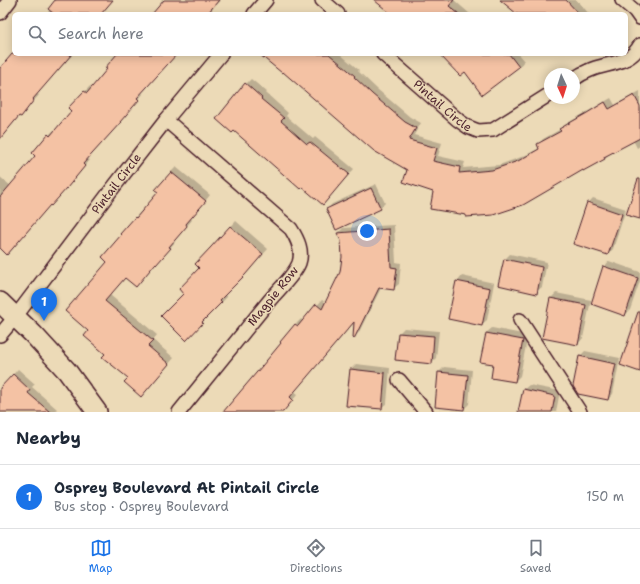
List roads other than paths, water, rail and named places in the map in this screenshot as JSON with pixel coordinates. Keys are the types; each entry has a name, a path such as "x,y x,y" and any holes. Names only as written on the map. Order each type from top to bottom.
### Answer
{"street":[{"path":"0,13 10,0"},
{"path":"256,12 266,0"},
{"path":"322,0 336,12"},
{"path":"622,0 635,11 640,18"},
{"path":"580,75 587,71 608,64 624,61 632,56 638,50 640,45"},
{"name":"Pintail Circle","path":"0,335 16,316 109,192 219,56"},
{"name":"Pintail Circle","path":"385,56 458,120 468,127 478,131 493,130 544,98"},
{"name":"Magpie Row","path":"166,120 291,229 298,239 301,250 300,262 296,271 275,294 178,412"},
{"path":"0,302 16,316 67,371 97,412"},
{"path":"520,320 580,412"},
{"path":"399,380 426,412"}],"place":[{"name":"Osprey Boulevard At Pintail Circle","path":"44,321"}]}
